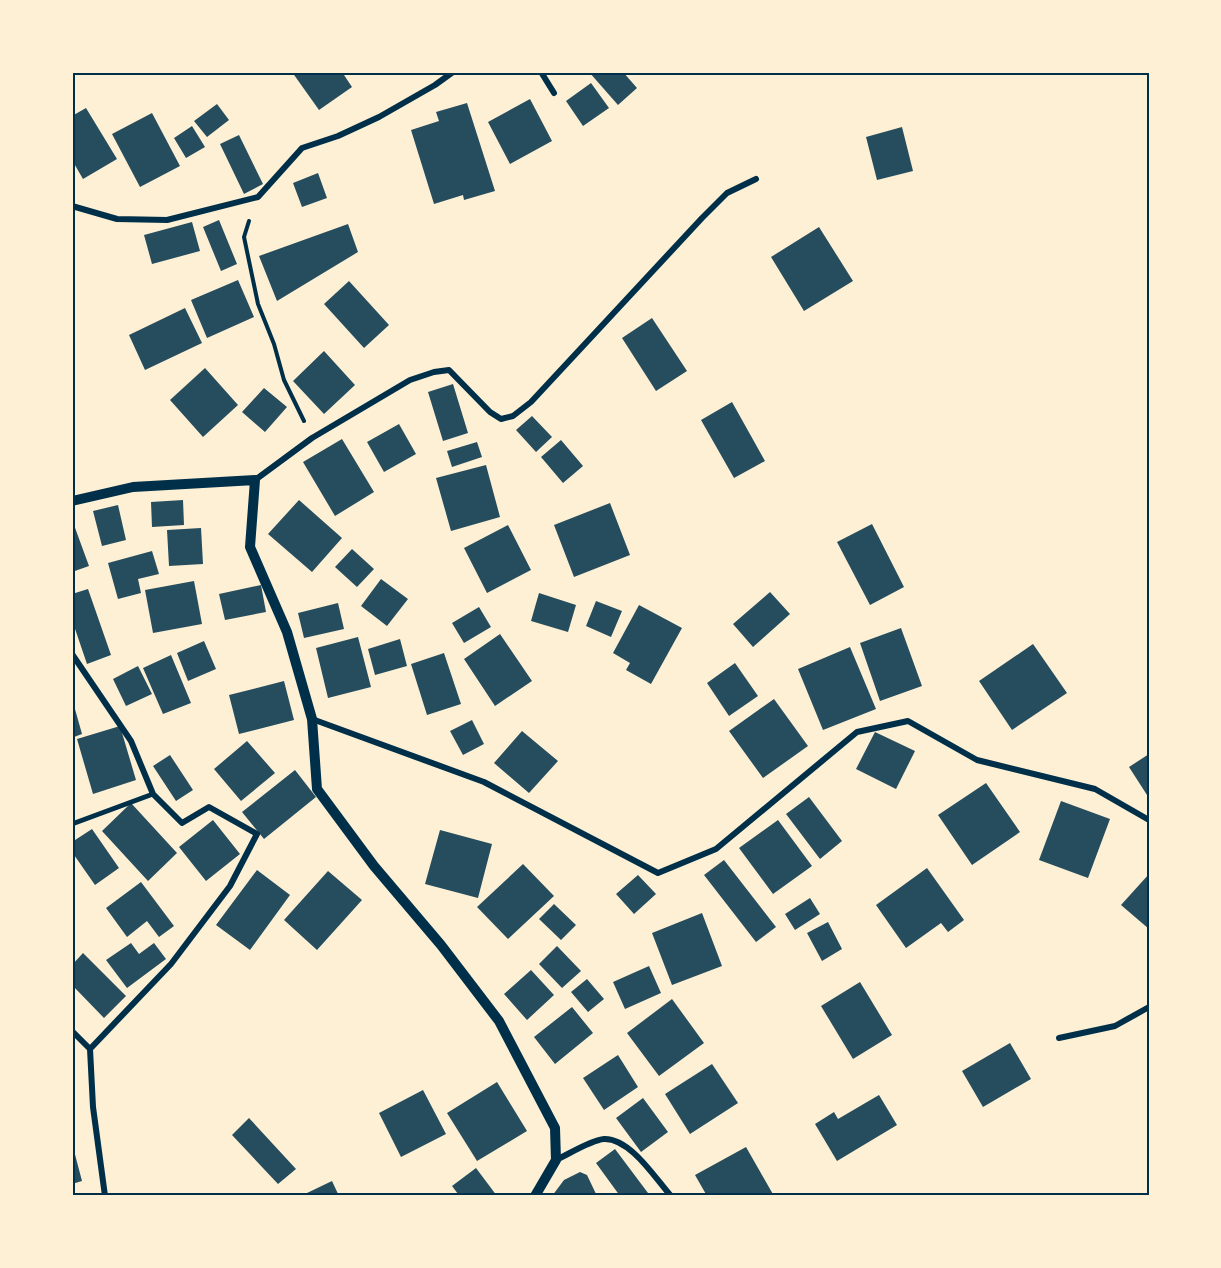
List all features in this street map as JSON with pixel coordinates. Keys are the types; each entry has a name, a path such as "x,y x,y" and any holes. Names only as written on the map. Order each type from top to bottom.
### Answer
{"street":[{"path":"72,206 117,219 167,220 258,197 302,148 338,136 379,117 453,72"},
{"path":"541,72 554,93"},
{"path":"72,501 133,487 255,480 312,438 410,380 434,372 449,370 490,412 501,419 513,416 531,402 710,209 727,193 756,179"},
{"path":"255,480 249,547 287,632 312,718 317,789 374,866 441,945 499,1021 555,1128 555,1160 535,1196"},
{"path":"72,654 131,741 153,794 182,823 209,807 257,834 230,886 171,964 90,1049"},
{"path":"312,718 484,782 658,873 716,849 857,732 908,721 977,760 1095,789 1149,820"},
{"path":"72,824 153,794"},
{"path":"1059,1038 1114,1026 1149,1007"},
{"path":"72,1031 90,1049 93,1107 105,1196"},
{"path":"555,1160 598,1140 614,1140 626,1145 671,1196"}],"path":[{"path":"258,197 244,237 258,304 274,344 284,380 312,438"}],"building":[{"path":"292,72 342,72 352,87 319,110"},
{"path":"589,72 623,72 637,88 618,105"},
{"path":"591,83 609,108 583,126 566,101"},
{"path":"530,99 552,141 510,164 488,122"},
{"path":"467,103 495,191 464,200 463,195 434,204 411,130 439,121 436,112"},
{"path":"217,104 229,120 207,137 194,121"},
{"path":"86,108 117,159 83,179 72,160 72,116"},
{"path":"152,113 180,166 140,187 112,134"},
{"path":"192,126 205,147 186,158 174,138"},
{"path":"902,127 913,171 877,180 866,137"},
{"path":"239,135 263,184 244,194 220,144"},
{"path":"318,173 327,198 302,207 293,183"},
{"path":"219,220 237,264 221,271 203,227"},
{"path":"192,222 200,251 152,264 144,235"},
{"path":"348,224 358,252 277,301 259,256"},
{"path":"819,227 853,281 804,311 771,257"},
{"path":"238,280 254,317 207,338 191,300"},
{"path":"349,281 389,325 364,348 324,304"},
{"path":"185,308 202,343 145,370 129,335"},
{"path":"652,318 687,371 656,391 622,338"},
{"path":"324,351 355,385 324,414 293,381"},
{"path":"205,368 238,405 203,437 170,400"},
{"path":"453,384 468,433 443,441 428,392"},
{"path":"264,388 287,407 265,432 242,412"},
{"path":"732,402 765,461 734,478 701,420"},
{"path":"532,416 552,437 536,452 516,430"},
{"path":"399,424 416,454 384,472 367,442"},
{"path":"342,439 374,492 335,516 303,462"},
{"path":"561,440 583,466 563,483 541,457"},
{"path":"477,442 482,457 452,467 447,451"},
{"path":"486,465 500,517 451,531 436,478"},
{"path":"183,500 184,525 152,527 151,502"},
{"path":"299,500 342,538 312,572 268,534"},
{"path":"610,503 630,555 574,577 554,525"},
{"path":"118,505 126,540 102,546 93,511"},
{"path":"872,524 904,587 870,605 837,542"},
{"path":"74,525 89,566 72,572 72,526"},
{"path":"508,525 531,570 487,593 464,548"},
{"path":"201,528 203,564 169,566 167,530"},
{"path":"352,549 374,569 357,587 335,567"},
{"path":"152,551 159,574 138,579 141,593 118,599 108,563"},
{"path":"381,579 408,599 387,626 361,606"},
{"path":"194,581 202,624 153,633 145,590"},
{"path":"261,585 266,612 225,620 219,594"},
{"path":"88,589 111,655 87,664 72,620 72,594"},
{"path":"770,592 790,614 753,647 733,624"},
{"path":"539,593 576,605 568,632 531,621"},
{"path":"596,601 622,611 611,637 586,626"},
{"path":"338,603 344,629 304,638 298,613"},
{"path":"639,605 682,628 651,684 626,670 630,663 613,653"},
{"path":"479,607 491,627 464,643 452,623"},
{"path":"901,628 922,686 880,701 860,643"},
{"path":"500,634 532,681 495,706 464,659"},
{"path":"358,637 371,687 328,698 316,648"},
{"path":"400,639 407,666 375,675 368,649"},
{"path":"204,641 216,669 188,681 177,653"},
{"path":"1033,644 1067,693 1012,730 979,681"},
{"path":"850,647 876,709 823,730 798,669"},
{"path":"444,653 461,704 427,715 411,664"},
{"path":"171,655 191,703 163,714 143,668"},
{"path":"735,663 758,696 729,716 707,683"},
{"path":"138,666 152,694 126,706 113,679"},
{"path":"284,681 294,720 239,734 229,695"},
{"path":"774,699 808,746 763,778 729,731"},
{"path":"73,702 82,734 74,737 75,742 72,743"},
{"path":"472,720 484,744 463,755 450,731"},
{"path":"120,726 136,780 93,794 77,739"},
{"path":"522,731 558,761 529,793 494,763"},
{"path":"875,732 915,751 896,789 856,769"},
{"path":"247,741 275,773 241,801 214,769"},
{"path":"1149,754 1149,793 1147,795 1129,767"},
{"path":"170,755 193,790 176,801 153,766"},
{"path":"295,770 316,797 264,839 242,812"},
{"path":"986,783 1020,832 972,865 938,815"},
{"path":"809,797 842,841 820,859 786,814"},
{"path":"1061,801 1110,819 1088,878 1039,860"},
{"path":"131,803 177,853 148,881 102,831"},
{"path":"213,820 240,854 206,881 179,847"},
{"path":"778,820 812,866 773,894 739,848"},
{"path":"92,829 119,868 95,885 72,852 72,842"},
{"path":"440,830 492,844 478,898 425,884"},
{"path":"724,860 776,927 756,942 704,875"},
{"path":"523,864 554,896 508,939 477,907"},
{"path":"927,868 964,920 948,932 941,923 906,948 876,905"},
{"path":"257,870 290,895 250,950 216,925"},
{"path":"328,871 362,900 317,950 284,920"},
{"path":"1149,874 1149,929 1121,905"},
{"path":"638,875 656,894 634,914 616,894"},
{"path":"141,882 174,926 159,937 147,921 127,937 106,908"},
{"path":"810,898 820,914 795,930 785,914"},
{"path":"554,904 576,925 561,940 539,919"},
{"path":"702,913 722,966 672,985 652,933"},
{"path":"828,922 842,949 822,961 807,933"},
{"path":"131,943 139,954 154,943 166,959 127,988 106,960"},
{"path":"557,946 581,971 562,988 539,964"},
{"path":"83,953 126,996 104,1018 72,985 72,965"},
{"path":"649,966 661,993 625,1009 613,982"},
{"path":"531,970 554,995 527,1020 504,994"},
{"path":"587,979 604,999 588,1012 571,992"},
{"path":"860,982 892,1035 853,1059 821,1006"},
{"path":"672,999 704,1043 659,1076 627,1033"},
{"path":"572,1007 593,1033 555,1064 534,1037"},
{"path":"1010,1043 1031,1079 983,1107 962,1071"},
{"path":"618,1055 638,1087 604,1110 583,1078"},
{"path":"712,1064 738,1103 690,1134 665,1094"},
{"path":"497,1082 527,1131 477,1161 447,1113"},
{"path":"423,1090 446,1134 401,1157 379,1113"},
{"path":"879,1095 897,1125 837,1161 815,1124 834,1112 838,1119"},
{"path":"643,1098 668,1132 641,1152 616,1118"},
{"path":"249,1118 296,1169 278,1184 232,1135"},
{"path":"72,1143 82,1181 72,1184"},
{"path":"746,1147 774,1196 707,1196 695,1175"},
{"path":"615,1149 648,1193 644,1196 620,1196 596,1163"},
{"path":"476,1168 497,1196 455,1196 458,1194 452,1186"},
{"path":"580,1172 587,1175 597,1196 552,1196 564,1180"},
{"path":"332,1181 339,1196 308,1196 307,1193"}]}
